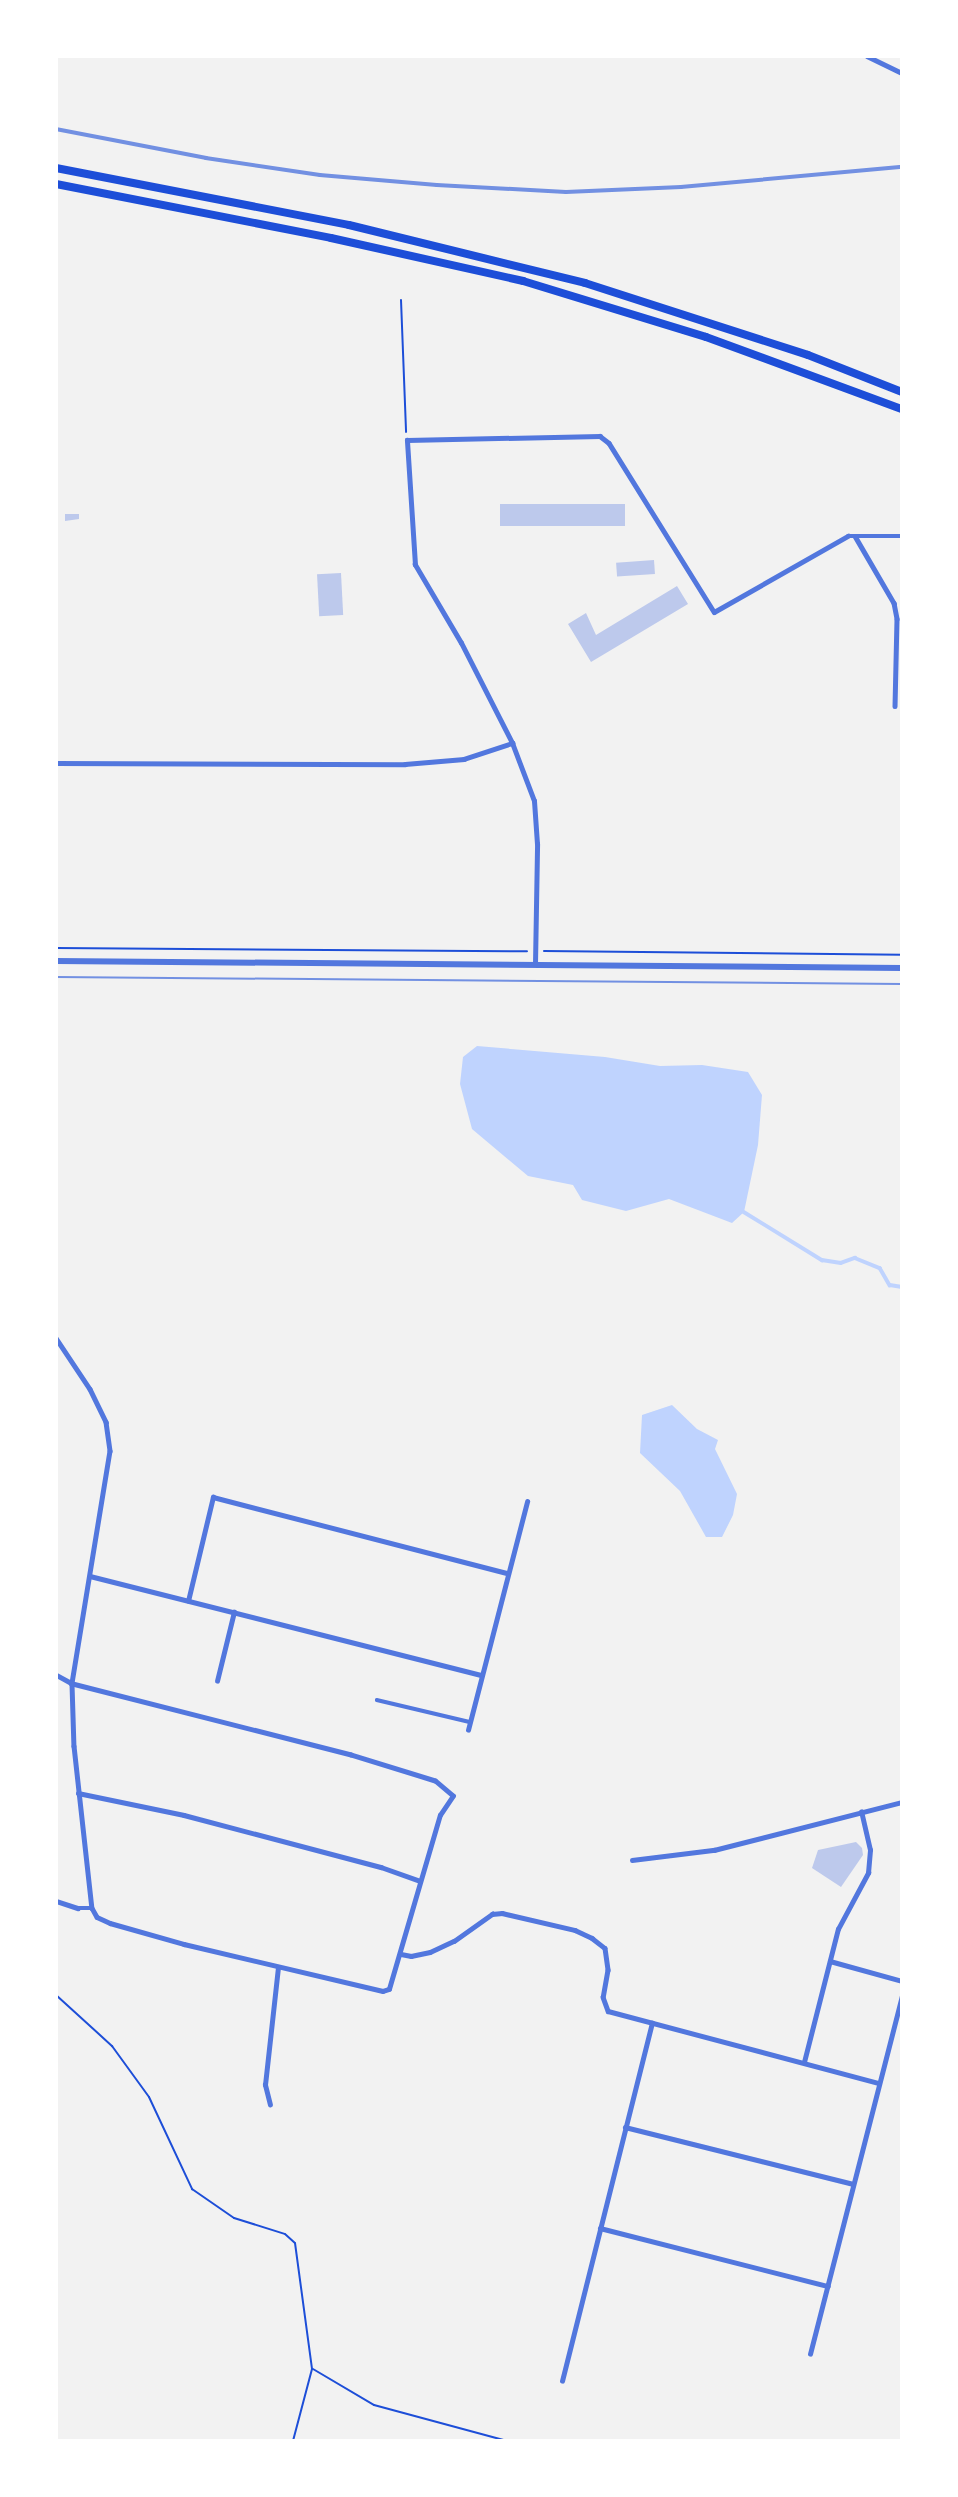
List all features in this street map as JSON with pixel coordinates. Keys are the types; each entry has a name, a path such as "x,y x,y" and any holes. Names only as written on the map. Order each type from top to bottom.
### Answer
{"main road":[{"path":"56,169 349,225 585,283 808,355 902,392"},
{"path":"56,184 331,237 523,281 706,337 902,409"}],"street":[{"path":"867,56 902,73"},
{"path":"535,964 534,801 512,743 461,643 415,565 407,440 600,436 608,443 714,612 848,536 902,536"},
{"path":"855,536 894,603 897,619 895,703 902,700"},
{"path":"56,763 405,764 464,759 512,743"},
{"path":"56,961 535,964 625,968 902,968"},
{"path":"56,1338 90,1389 106,1422 110,1451 72,1684 78,1793 92,1908 97,1917 110,1923 278,1968 383,1991 393,1985 440,1815 453,1796 435,1781 351,1755 72,1684 56,1675"},
{"path":"188,1601 213,1497 507,1573"},
{"path":"468,1730 527,1502"},
{"path":"90,1576 482,1675"},
{"path":"217,1681 234,1612"},
{"path":"377,1700 470,1722"},
{"path":"78,1793 105,1796 184,1815 381,1867 420,1881"},
{"path":"632,1860 714,1850 902,1802"},
{"path":"804,2062 842,1917 868,1873 870,1850 861,1812"},
{"path":"56,1901 78,1908 92,1908"},
{"path":"401,1954 411,1956 430,1952 454,1941 492,1914 502,1913 575,1930 592,1938 604,1948 608,1970 603,1997 608,2011 880,2083"},
{"path":"830,1961 902,1981"},
{"path":"270,2105 265,2085 278,1968"},
{"path":"810,2354 902,1994"},
{"path":"562,2381 652,2023"},
{"path":"625,2127 853,2184"},
{"path":"600,2228 828,2286"}],"path":[{"path":"401,300 407,440"},
{"path":"56,948 530,951"},
{"path":"541,951 902,955"},
{"path":"56,1995 112,2046 149,2097 192,2189 234,2218 285,2234 295,2243 312,2369 293,2441"},
{"path":"312,2369 374,2405 508,2441"}],"water":[{"path":"477,1046 605,1057 660,1066 702,1065 748,1072 762,1095 758,1145 744,1212 732,1223 669,1199 626,1211 582,1200 573,1185 528,1176 472,1129 460,1084 463,1057"},
{"path":"672,1405 697,1429 718,1440 715,1449 737,1494 733,1515 722,1537 706,1537 680,1491 640,1453 642,1415"}],"building":[{"path":"500,504 625,504 625,526 500,526"},
{"path":"65,514 79,514 79,519 65,521"},
{"path":"654,560 655,574 617,577 616,563"},
{"path":"341,573 343,615 319,616 317,574"},
{"path":"677,586 688,604 591,662 568,624 586,613 596,635"},
{"path":"856,1842 862,1848 863,1855 841,1887 812,1868 818,1850"}],"waterway":[{"path":"744,1212 822,1260 841,1263 855,1258 880,1268 890,1285 902,1287"}],"tram line":[{"path":"56,977 902,984"}],"railway":[{"path":"56,129 206,158 320,175 566,192 681,187 902,167"}]}
